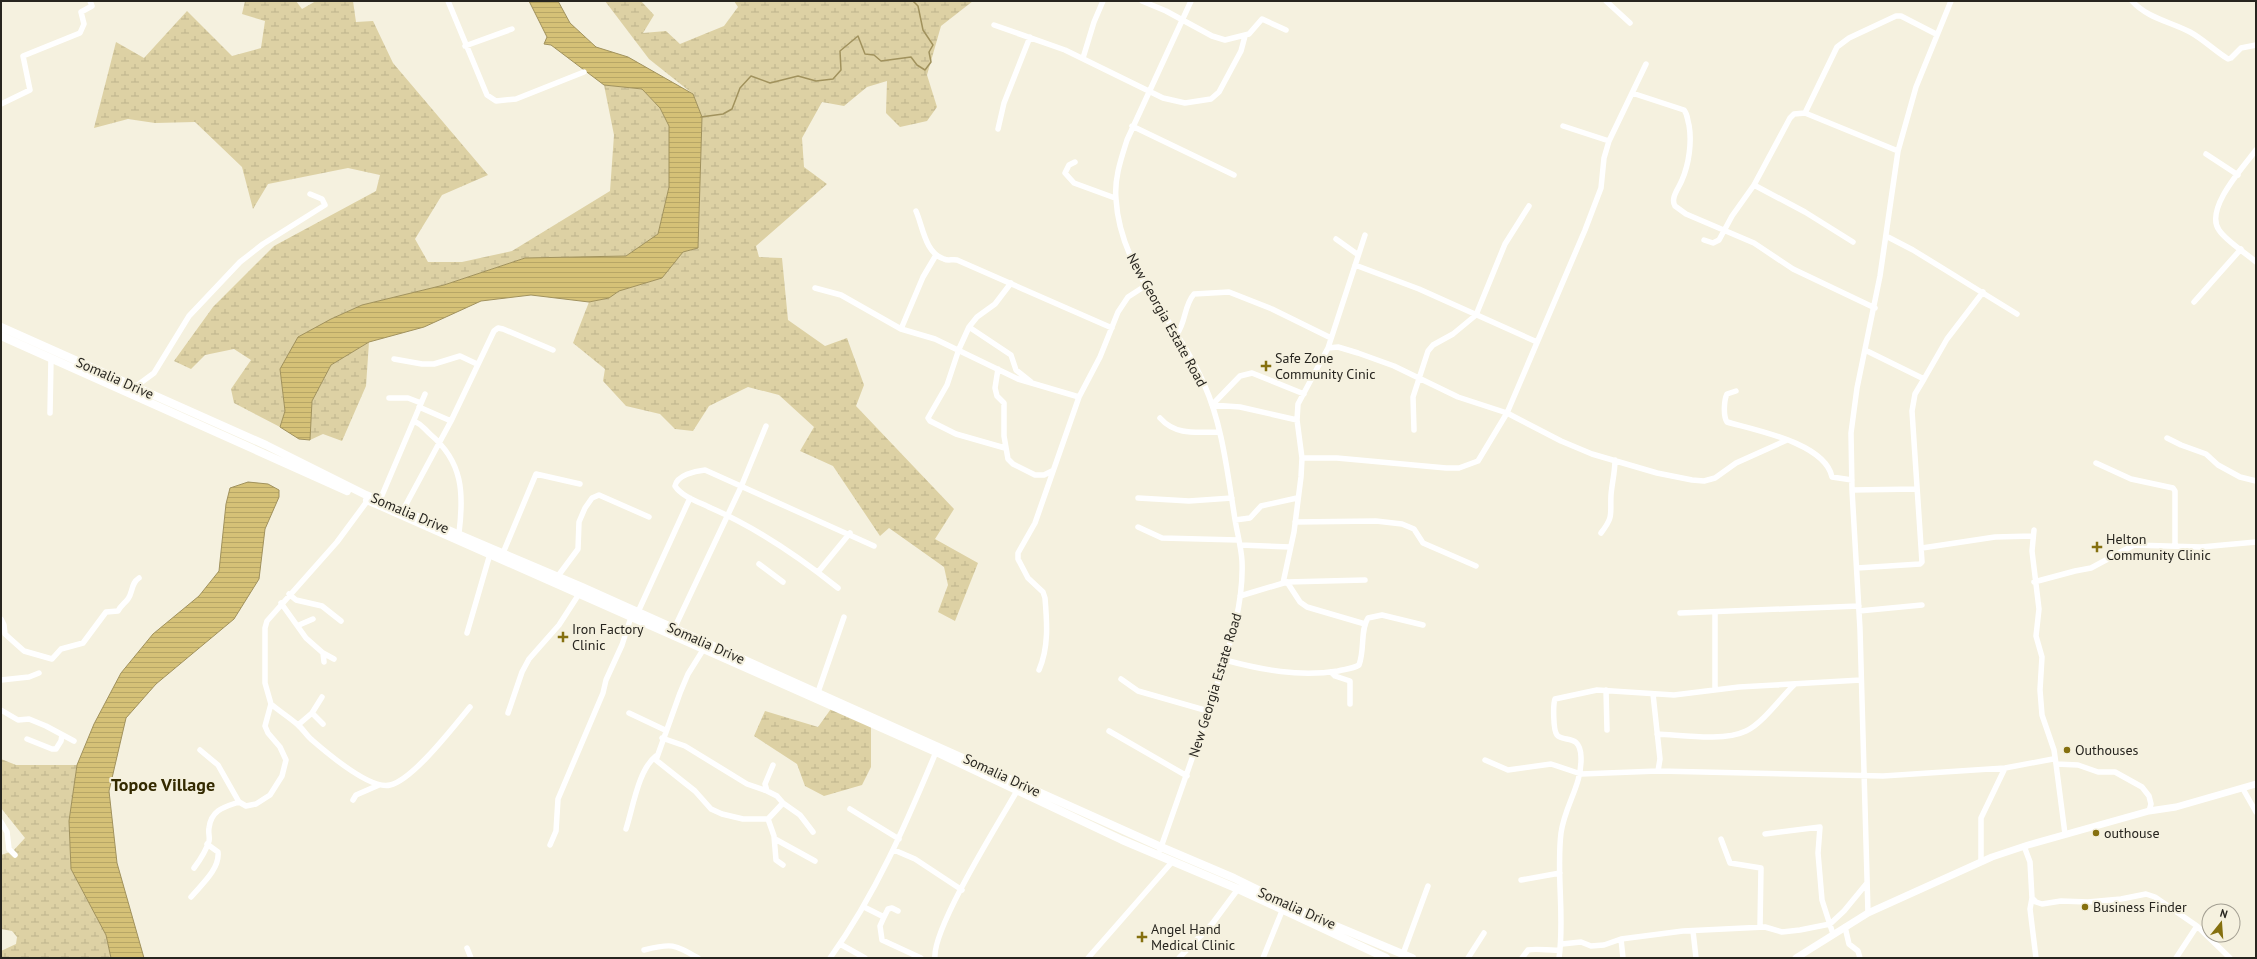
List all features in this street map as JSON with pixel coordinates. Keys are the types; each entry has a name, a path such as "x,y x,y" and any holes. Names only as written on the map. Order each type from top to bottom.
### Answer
{"main road":[{"name":"Somalia Drive","path":"1,327 266,445 380,500 558,576 634,613 703,650 936,752 1122,840 1160,851 1234,878 1307,914 1412,958"},
{"name":"Somalia Drive","path":"1,336 579,594 674,629 818,692 1160,851 1172,862 1238,889 1282,911 1386,958"}],"street":[{"path":"1,104 30,90 23,56 80,33 84,24 81,12 92,6 90,1"},
{"path":"448,1 465,46 487,95 496,100 516,99 584,72"},
{"path":"1083,58 1094,22 1103,1"},
{"path":"1142,1 1225,40 1245,36 1252,31 1262,19 1286,30"},
{"name":"New Georgia Estate Road","path":"1160,851 1187,776 1225,660 1240,596 1239,542 1219,432 1212,405 1202,379 1177,334 1145,286 1123,240 1115,198 1120,161 1132,126 1191,1"},
{"path":"1606,1 1630,23"},
{"path":"1868,913 1862,680 1852,490 1851,433 1865,350 1875,308 1898,150 1916,87 1936,34 1951,1"},
{"path":"2132,1 2139,8 2164,22 2191,32 2228,59 2241,48 2256,45"},
{"path":"1804,113 1837,47 1849,38 1896,16 1901,16 1936,34"},
{"path":"994,25 1030,37 1083,58 1148,92 1163,98 1185,103 1211,99 1219,92 1233,68 1245,36"},
{"path":"465,46 512,29"},
{"path":"998,129 1004,103 1030,37"},
{"path":"1302,458 1336,458 1459,468 1478,461 1507,413 1598,195 1604,158 1609,141 1646,64"},
{"path":"1632,93 1684,110 1687,114 1690,131 1688,158 1673,203 1686,214 1725,229 1754,243 1793,269 1875,308"},
{"path":"1704,240 1717,242 1735,210 1754,185 1790,118 1794,114 1804,113 1898,150"},
{"path":"1132,126 1234,175"},
{"path":"1564,126 1609,141"},
{"path":"2256,150 2225,192 2216,210 2215,220 2218,230 2256,262"},
{"path":"2206,154 2238,175"},
{"path":"1075,162 1067,169 1065,174 1068,179 1074,183 1115,198"},
{"path":"1754,185 1805,212 1853,242"},
{"path":"135,387 154,373 189,316 240,262 263,244 325,205 322,199 310,194"},
{"path":"1414,430 1413,397 1418,377 1430,348 1453,334 1476,315 1505,244 1529,206"},
{"path":"916,211 924,237 936,255 943,259 957,260 1011,282 1112,328"},
{"path":"1364,624 1307,607 1285,583 1301,477 1302,458 1297,420 1298,404 1328,348 1348,290 1357,254 1365,235"},
{"path":"1886,236 1914,250 2017,314"},
{"path":"1336,239 1357,254"},
{"path":"2194,302 2241,249"},
{"path":"901,329 924,277 936,255"},
{"path":"1355,265 1419,289 1537,342"},
{"path":"1005,448 956,434 928,419 947,385 959,349 969,327 977,317 995,304 1011,282"},
{"path":"1040,670 1044,659 1047,640 1045,598 1043,592 1028,578 1018,559 1018,553 1035,523 1052,471 1079,398 1118,312 1128,297 1145,286"},
{"path":"815,288 841,295 901,329 917,333 959,349 1018,379 1079,398"},
{"path":"1177,334 1186,315 1189,300 1194,294 1229,292 1272,309 1331,338"},
{"path":"1857,568 1920,564 1923,559 1917,489 1913,402 1924,379 1947,339 1983,292"},
{"path":"969,327 1011,355 1016,370 1034,384"},
{"path":"403,510 451,421 494,331 498,328 503,329 553,350"},
{"path":"1328,348 1338,347 1358,353 1418,377 1458,397 1507,413 1561,441 1592,454 1615,460 1638,469 1704,481 1715,478 1736,463 1757,452 1788,440"},
{"path":"1865,350 1924,379"},
{"path":"394,359 422,364 434,364 460,356 477,364"},
{"path":"50,413 51,359"},
{"path":"998,369 995,388 997,396 1004,403 1005,448 1008,459 1029,472 1040,475 1052,471"},
{"path":"1212,405 1240,376 1252,373 1304,394"},
{"path":"1736,391 1727,394 1725,398 1725,419 1727,422 1752,427 1788,440 1819,459 1829,468 1832,477 1852,480"},
{"path":"380,500 425,394"},
{"path":"389,398 401,397 451,421"},
{"path":"1212,405 1240,407 1297,420"},
{"path":"1160,418 1167,426 1184,432 1219,432"},
{"path":"414,421 422,424 428,433 440,442 451,459 460,478 461,512 458,533"},
{"path":"674,629 741,487 766,426"},
{"path":"2167,438 2206,454 2218,465 2240,477 2256,481"},
{"path":"1601,534 1609,523 1612,512 1611,496 1615,473 1615,460"},
{"path":"2096,463 2131,479 2173,488 2175,491 2175,546"},
{"path":"838,588 777,542 727,514 690,498 677,489 675,486 676,481 699,470 705,470 734,481 741,487 850,533 874,546"},
{"path":"502,553 536,474 580,484"},
{"path":"1852,490 1917,489"},
{"path":"558,576 578,549 579,522 592,498 599,495 649,517"},
{"path":"550,845 556,831 558,799 634,613 690,498"},
{"path":"1138,498 1189,500 1232,498"},
{"path":"1235,520 1250,518 1261,506 1297,498"},
{"path":"200,750 218,765 239,802 249,806 270,795 282,776 286,760 284,754 268,733 265,726 271,704 265,683 265,628 267,621 280,603 337,542 368,500"},
{"path":"1295,522 1376,521 1402,524 1414,529 1423,543 1476,566"},
{"path":"1138,527 1162,538 1239,542 1290,548"},
{"path":"818,572 850,533"},
{"path":"1922,548 2033,533 2034,582 2039,609 2036,636 2042,657 2040,690 2042,715 2054,750 2054,762 2065,834"},
{"path":"2034,582 2091,568 2134,545 2201,547 2256,542"},
{"path":"467,634 490,554"},
{"path":"759,564 783,582"},
{"path":"1,619 4,625 5,634 20,649 52,659 61,649 83,643 106,612 118,611 121,603 128,599 134,582 138,578"},
{"path":"1240,596 1285,583 1365,580"},
{"path":"289,594 296,600 322,606 341,621"},
{"path":"508,714 522,672 529,659 559,625 579,594"},
{"path":"280,603 299,626 306,638 323,653 334,659"},
{"path":"1680,613 1922,605"},
{"path":"1715,613 1716,690"},
{"path":"1225,660 1261,669 1281,672 1309,674 1332,672 1358,666 1364,648 1364,624 1368,618 1382,615 1423,625"},
{"path":"818,692 844,617"},
{"path":"299,626 313,619"},
{"path":"626,829 642,776 648,764 656,756 688,674 703,650"},
{"path":"323,653 324,662"},
{"path":"1332,672 1335,676 1350,681 1350,704"},
{"path":"1,680 13,680 39,673"},
{"path":"1121,679 1138,691 1208,711"},
{"path":"1559,958 1562,944 1560,873 1562,831 1566,813 1581,774 1581,755 1576,742 1559,737 1555,732 1554,700 1584,691 1606,690 1674,695 1716,690 1862,680"},
{"path":"1657,734 1716,736 1746,731 1795,684"},
{"path":"1606,690 1607,730"},
{"path":"1653,694 1660,759 1658,771"},
{"path":"298,725 312,713 322,697"},
{"path":"271,704 298,725 311,740 351,771 379,785"},
{"path":"353,800 356,795 379,785 390,785 405,778 438,745 470,707"},
{"path":"1,710 18,720 29,720 74,741"},
{"path":"312,713 323,724"},
{"path":"629,713 666,730"},
{"path":"1109,731 1187,776"},
{"path":"27,738 52,749 59,747 62,735"},
{"path":"662,738 685,746 747,784 777,796 783,803 800,815 813,832"},
{"path":"830,958 864,907 894,850 936,752"},
{"path":"656,756 658,764 695,791 712,808 722,814 743,819 768,819 783,803"},
{"path":"1485,760 1508,770 1551,764 1581,774 1658,771 1864,775 1915,774 2005,768 2054,762 2078,765 2098,772 2116,772 2142,787 2149,796 2151,804 2149,811"},
{"path":"767,791 765,779 773,765"},
{"path":"1980,862 1981,818 2005,768"},
{"path":"1796,958 1868,913 1980,862 2024,846 2065,834 2149,811 2176,807 2243,789 2256,784"},
{"path":"2243,789 2256,812"},
{"path":"935,958 936,945 940,932 1017,791"},
{"path":"194,868 210,839 209,826 213,816 218,809 239,802"},
{"path":"850,809 899,839"},
{"path":"768,819 775,839 776,860 783,865"},
{"path":"1,822 7,832 9,849 15,855"},
{"path":"1765,834 1820,827 1818,853 1822,900 1833,934"},
{"path":"775,839 815,861"},
{"path":"1721,839 1730,863 1761,868 1760,927"},
{"path":"191,897 214,870 218,858 218,852 207,844"},
{"path":"2024,846 2030,862 2032,898 2030,909 2036,958"},
{"path":"894,850 915,859 962,890"},
{"path":"1088,958 1172,862"},
{"path":"1521,880 1560,873"},
{"path":"1562,944 1581,942 1591,946 1604,945 1621,939 1693,930 1760,927 1789,932 1830,924 1844,911 1867,883"},
{"path":"1403,954 1428,886"},
{"path":"1179,958 1212,924 1238,889"},
{"path":"2032,898 2036,902 2042,904 2061,901 2088,902 2122,899 2146,894 2154,897 2197,926 2230,958"},
{"path":"864,907 884,917"},
{"path":"898,910 888,909 880,926 882,940 921,958"},
{"path":"1263,958 1282,911"},
{"path":"2176,958 2197,926"},
{"path":"1845,927 1850,944 1858,951 1860,958"},
{"path":"1693,930 1696,958"},
{"path":"1468,958 1484,933"},
{"path":"1621,939 1623,958"},
{"path":"840,944 865,958"},
{"path":"644,950 671,945 679,947 698,958"},
{"path":"467,948 471,958"},
{"path":"1522,958 1528,950 1560,950"}],"green space":[{"path":"245,1 296,1 302,9 316,1 353,1 356,22 373,21 393,63 488,175 442,195 415,239 428,262 462,262 512,251 610,191 614,135 604,85 642,89 660,108 669,126 669,187 658,234 626,256 525,258 444,285 362,305 331,319 280,369 285,411 280,427 234,403 231,389 251,360 234,349 205,355 191,369 174,361 213,307 274,246 376,191 380,175 348,168 268,184 253,209 242,167 195,122 155,123 128,119 94,128 116,42 144,58 187,11 232,56 261,48 265,21 242,14"},
{"path":"605,1 641,1 654,15 643,33 666,31 680,44 724,26 738,7 734,1 973,1 941,26 927,75 937,107 927,121 900,127 886,113 887,81 867,87 844,106 822,102 802,138 804,167 827,184 756,246 759,257 782,258 788,320 825,346 847,338 864,385 856,406 954,509 935,539 978,563 955,621 938,612 948,585 944,567 889,528 880,536 833,466 800,451 814,427 779,395 748,387 709,406 693,431 675,429 660,414 626,406 603,381 605,369 573,343 589,302 609,298 619,291 662,278 683,252 698,248 702,117 693,94 649,59"},
{"path":"369,342 366,386 342,441 323,434 310,440 312,401 331,365"},
{"path":"833,706 871,723 871,767 862,785 824,796 805,786 797,764 754,736 765,711 818,727"},
{"path":"1,759 16,765 77,765 69,821 71,869 106,935 111,958 1,958 1,951 16,944 17,937 12,931 1,929 1,855 13,851 25,838 1,808"}],"shaded area":[{"path":"529,1 558,1 570,23 596,47 628,57 693,94 702,117 698,248 683,252 662,278 619,291 609,298 589,302 531,295 481,301 424,327 369,342 331,365 312,401 310,440 299,439 280,427 285,411 280,369 298,337 331,319 362,305 444,285 525,258 626,256 658,234 669,187 669,126 660,108 642,89 604,85 551,45 544,44 547,37"},
{"path":"248,482 268,484 279,490 279,497 265,529 259,579 234,619 156,684 126,718 109,791 117,863 144,958 111,958 106,935 71,869 69,821 77,765 94,724 121,673 153,634 199,596 219,571 226,504 230,488"}],"waterway":[{"path":"701,117 723,114 732,109 740,88 751,76 770,83 798,76 816,81 833,79 841,70 840,51 858,36 865,54 874,55 881,61 911,57 917,65 925,70 931,62 929,52 933,45 923,30 918,6 913,1"}],"place":[{"name":"Safe Zone Community Cinic","path":"1266,366"},
{"name":"Helton Community Clinic","path":"2097,547"},
{"name":"Iron Factory Clinic","path":"563,637"},
{"name":"Outhouses","path":"2067,750"},
{"name":"outhouse","path":"2096,833"},
{"name":"Business Finder","path":"2085,907"},
{"name":"Angel Hand Medical Clinic","path":"1142,937"}],"district":[{"name":"Topoe Village","path":"163,785"}]}
